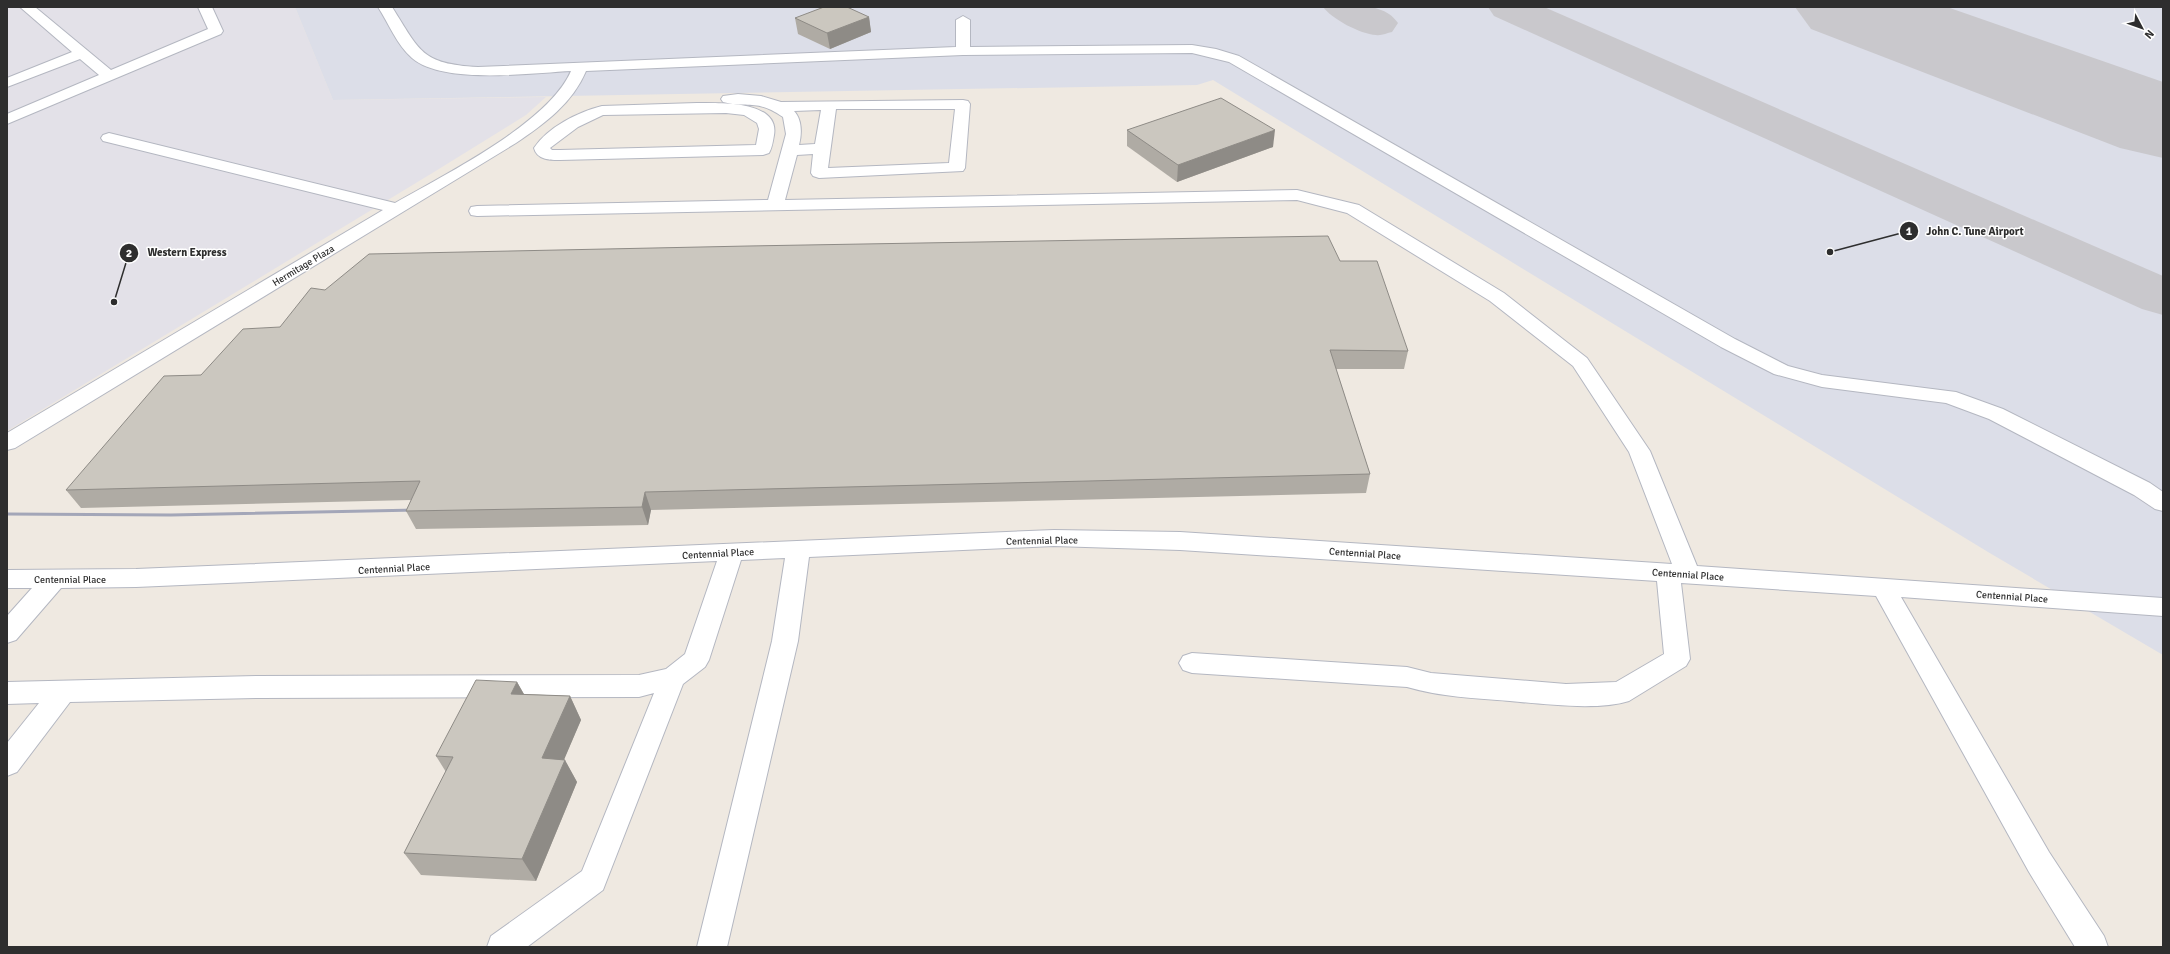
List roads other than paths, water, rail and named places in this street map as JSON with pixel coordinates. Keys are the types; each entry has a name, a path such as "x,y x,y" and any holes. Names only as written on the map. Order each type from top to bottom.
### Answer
{"lane":[{"path":"28,7 108,75"},
{"path":"7,120 108,75 216,31 206,7"},
{"path":"385,7 415,54 433,64 478,71 963,51 1192,49 1216,53 1234,60 1721,339 1781,370 1822,381 1949,397 1996,414 2142,489 2163,503"},
{"path":"963,20 963,51"},
{"path":"7,83 82,53"},
{"name":"Hermitage Plaza","path":"7,442 483,158 527,129 555,105 569,89 580,67"},
{"path":"555,105 754,98 774,103 790,115 794,134 775,206"},
{"path":"780,108 829,106 963,104 957,168 819,173 829,106"},
{"path":"697,108 736,109 748,111 758,115 764,120 766,129 763,150 548,155 543,152 542,148 579,119 602,111 697,108"},
{"path":"766,129 793,128"},
{"path":"109,138 398,208"},
{"path":"790,150 822,149"},
{"path":"477,211 1297,195 1353,209 1497,297 1580,362 1638,451 1678,574 1677,659 1620,693 1566,695 1430,684 1400,677 1192,663"},
{"name":"Centennial Place","path":"7,579 136,578 1054,538 1180,541 2163,607"},
{"path":"712,947 785,641 798,550"},
{"path":"7,694 257,687 639,686 673,678 696,660 732,553"},
{"path":"7,633 54,579"},
{"path":"1883,587 2039,862 2093,947"},
{"path":"502,947 593,880 673,678"},
{"path":"7,764 63,692"}],"railway":[{"path":"7,514 171,515 417,510"}],"place":[{"name":"John C. Tune Airport","path":"1830,252"},
{"name":"Western Express","path":"114,302"}]}
